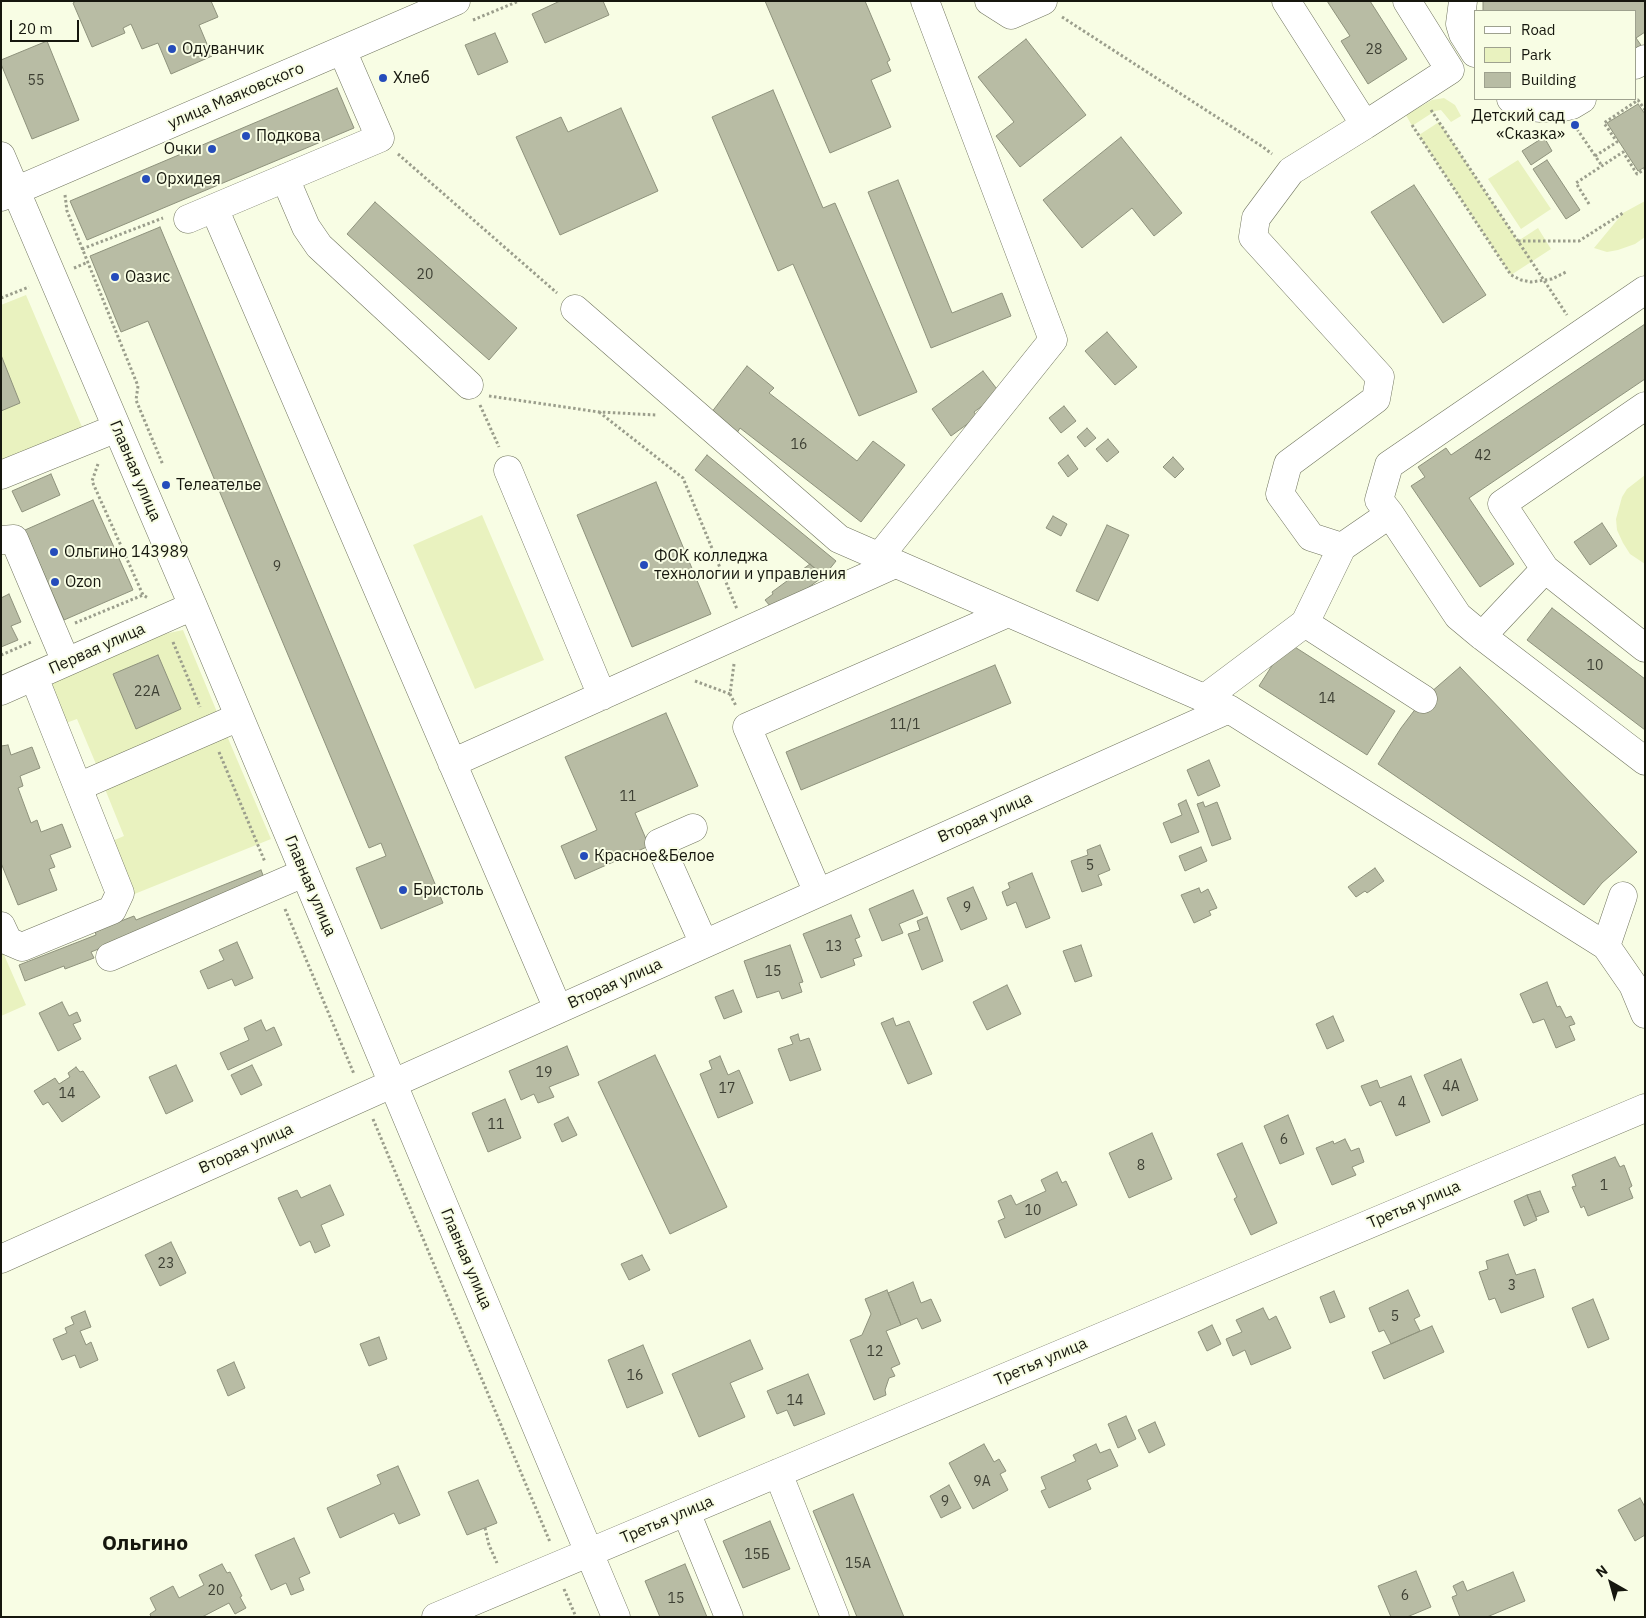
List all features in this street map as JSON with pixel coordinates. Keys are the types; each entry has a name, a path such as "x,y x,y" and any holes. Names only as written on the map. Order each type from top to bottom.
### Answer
{"street":[{"name":"улица Маяковского","path":"9,193 342,50 414,9 456,1"},
{"path":"452,763 738,634 887,560 1053,340 925,1"},
{"path":"988,1 1011,15 1041,2"},
{"path":"1286,1 1365,125"},
{"path":"1342,547 1311,537 1280,494 1288,464 1376,399 1380,378 1253,237 1256,218 1291,171 1450,70 1407,1"},
{"path":"1443,58 1471,48 1460,24 1463,1"},
{"path":"188,219 380,138 342,50"},
{"path":"1513,100 1530,107 1541,108 1573,103"},
{"name":"Главная улица","path":"1,156 9,193 117,428 193,606 616,1617"},
{"path":"285,178 306,227 318,246 472,390"},
{"path":"214,208 558,1010"},
{"path":"1645,290 1389,465 1379,500 1458,616 1645,761"},
{"path":"574,309 838,539 1229,709 1606,946 1639,984 1645,1014"},
{"path":"1645,406 1502,504 1545,569 1645,648"},
{"path":"1,475 117,428"},
{"path":"508,470 602,696"},
{"path":"1205,698 1305,623 1342,547 1390,514"},
{"path":"1,540 14,539 66,662"},
{"path":"1482,636 1545,569"},
{"name":"Первая улица","path":"1,692 193,606"},
{"path":"818,894 747,727 1008,613"},
{"path":"1305,623 1423,699"},
{"path":"1,926 8,941 22,947 112,910 120,893 34,677"},
{"name":"Вторая улица","path":"1,1259 1229,709"},
{"path":"78,786 240,717"},
{"path":"693,828 659,843 704,944"},
{"path":"110,957 304,873"},
{"path":"1606,946 1623,896"},
{"name":"Третья улица","path":"436,1617 1645,1108"},
{"path":"778,1473 836,1617"},
{"path":"686,1512 730,1617"}],"path":[{"path":"1041,2 1263,147 1291,171"},
{"path":"1408,97 1518,241 1580,335"},
{"path":"1408,97 1511,275 1525,281 1545,281 1566,272"},
{"path":"1596,156 1617,142 1604,123 1638,100 1645,110"},
{"path":"1573,103 1602,166"},
{"path":"380,138 574,309"},
{"path":"1589,204 1576,183 1623,152 1637,174 1645,170"},
{"path":"56,173 64,192 67,211 138,386 136,400 166,474"},
{"path":"1518,241 1579,241 1623,213"},
{"path":"82,249 162,218 188,219"},
{"path":"472,390 599,412 700,418"},
{"path":"472,390 508,470"},
{"path":"599,412 683,478 741,618 730,694 747,727"},
{"path":"485,1528 489,1545 508,1587"}],"green space":[{"path":"1444,98 1455,105 1461,116 1451,122 1441,110 1435,111 1412,126 1406,115 1432,100"},
{"path":"1439,122 1518,241 1538,228 1551,249 1511,275 1419,135"},
{"path":"1518,160 1551,209 1521,229 1488,179"},
{"path":"1645,201 1645,237 1635,244 1618,250 1607,252 1594,248 1623,213"},
{"path":"26,295 85,434 1,468 1,305"},
{"path":"1645,475 1645,564 1630,554 1617,530 1616,519 1622,497 1627,489"},
{"path":"482,515 544,660 475,689 413,545"},
{"path":"183,630 217,712 96,764 77,719 63,724 47,683 155,636"},
{"path":"227,736 271,839 132,895 110,842 124,836 105,789"},
{"path":"1,948 26,1005 1,1016"}],"building":[{"path":"76,1 211,1 218,17 199,25 212,56 171,74 158,43 142,49 131,24 123,28 125,33 92,47 73,3"},
{"path":"560,1 603,1 609,15 545,43 532,14"},
{"path":"765,1 865,1 890,60 887,62 891,71 871,80 891,127 830,153"},
{"path":"1327,1 1370,1 1407,59 1368,84 1341,41 1350,36"},
{"path":"1483,1 1645,1 1645,32 1636,38 1636,10 1483,10"},
{"path":"495,33 508,62 478,75 465,45"},
{"path":"1636,38 1643,48 1636,52"},
{"path":"1026,39 1086,115 1020,167 996,136 1014,122 978,77"},
{"path":"47,41 79,120 32,139 1,60"},
{"path":"337,88 354,128 87,240 70,201"},
{"path":"773,90 823,208 835,203 917,392 859,416 793,264 778,271 712,117"},
{"path":"1638,104 1645,114 1645,167 1638,171 1607,123"},
{"path":"621,108 658,191 560,235 516,137 561,117 568,132"},
{"path":"1121,137 1182,213 1154,236 1132,208 1082,248 1043,200"},
{"path":"1544,137 1552,151 1531,165 1522,151"},
{"path":"1547,160 1580,210 1566,219 1533,169"},
{"path":"898,180 952,313 1002,293 1011,316 931,348 868,192"},
{"path":"1414,185 1486,295 1443,323 1371,212"},
{"path":"375,202 517,328 489,360 347,234"},
{"path":"160,227 443,903 381,929 356,868 386,856 381,843 369,848 148,321 121,332 90,256"},
{"path":"1645,324 1645,379 1469,498 1514,564 1480,587 1411,486 1425,477 1418,467 1446,448 1451,455"},
{"path":"1107,332 1137,367 1115,385 1085,351"},
{"path":"1,355 20,403 1,411"},
{"path":"747,366 774,388 769,393 857,461 873,441 905,465 861,522 740,428 737,433 711,413"},
{"path":"983,371 1000,393 974,412 977,417 951,436 932,409"},
{"path":"1064,406 1076,421 1061,433 1049,418"},
{"path":"1087,428 1096,438 1085,447 1077,437"},
{"path":"1108,439 1119,452 1107,462 1096,449"},
{"path":"707,455 836,561 824,576 695,470"},
{"path":"1068,455 1078,469 1068,477 1058,463"},
{"path":"1173,457 1184,469 1175,478 1163,467"},
{"path":"51,474 60,495 22,512 12,491"},
{"name":"ФОК колледжа технологии и управления","path":"656,482 711,614 632,647 577,515"},
{"path":"93,500 133,590 64,620 25,530"},
{"path":"1053,516 1067,524 1061,536 1046,528"},
{"path":"1602,523 1617,546 1590,565 1574,542"},
{"path":"1107,525 1129,535 1098,601 1076,591"},
{"path":"810,564 824,576 775,612 765,600 773,594 772,592"},
{"path":"9,594 21,622 11,626 18,640 1,647 1,598"},
{"path":"1552,608 1645,679 1645,730 1527,640"},
{"path":"1287,642 1395,711 1367,755 1259,686"},
{"path":"158,655 181,709 136,729 113,674"},
{"path":"995,665 1011,703 801,790 786,752"},
{"path":"1460,667 1637,852 1602,883 1584,905 1378,764 1401,728 1423,699"},
{"path":"666,713 698,786 635,813 649,846 575,879 561,846 597,830 565,757"},
{"path":"8,745 11,755 32,747 40,768 20,776 23,786 18,788 31,823 37,820 41,832 62,824 71,847 50,855 55,867 49,869 57,890 18,905 1,863 1,746"},
{"path":"1209,760 1220,786 1198,796 1187,770"},
{"path":"1186,800 1199,832 1171,843 1163,823 1182,815 1178,804"},
{"path":"1203,802 1205,807 1217,802 1231,839 1212,846 1197,804"},
{"path":"1100,845 1110,870 1098,875 1102,885 1082,892 1071,861 1088,855 1087,850"},
{"path":"1201,847 1207,861 1185,871 1179,856"},
{"path":"1375,868 1384,881 1367,893 1365,891 1356,897 1348,887"},
{"path":"261,870 266,883 91,952 94,958 65,969 64,966 25,981 19,965 96,935 95,931 134,916 136,920"},
{"path":"1032,873 1050,918 1026,928 1016,902 1007,906 1002,892 1010,888 1008,883"},
{"path":"973,887 987,919 961,930 947,898"},
{"path":"1199,888 1201,893 1208,889 1217,908 1209,911 1211,915 1194,923 1181,895"},
{"path":"913,890 923,914 899,924 903,933 882,941 869,909"},
{"path":"851,915 860,937 855,939 862,956 853,959 855,965 821,978 803,934"},
{"path":"927,917 943,961 922,970 908,934 920,930 917,921"},
{"path":"237,942 253,978 235,986 232,979 208,989 200,971 224,960 219,950"},
{"path":"790,945 803,982 799,983 802,992 782,999 779,991 757,998 744,961"},
{"path":"1081,945 1092,976 1075,982 1063,951"},
{"path":"1547,982 1557,1007 1560,1006 1566,1018 1571,1016 1575,1024 1569,1026 1575,1040 1556,1048 1544,1019 1533,1023 1520,994"},
{"path":"1007,985 1021,1014 987,1030 973,1002"},
{"path":"733,990 742,1012 724,1019 715,997"},
{"path":"62,1002 69,1016 77,1012 81,1021 73,1024 81,1039 58,1051 39,1013"},
{"path":"1333,1016 1344,1041 1327,1049 1316,1024"},
{"path":"893,1018 896,1026 909,1021 932,1074 908,1084 881,1023"},
{"path":"261,1020 266,1031 274,1027 282,1045 228,1070 220,1053 249,1040 244,1028"},
{"path":"798,1034 800,1041 809,1038 821,1070 790,1081 778,1049 793,1044 790,1037"},
{"path":"567,1046 579,1075 549,1087 554,1097 538,1103 534,1094 521,1100 509,1071"},
{"path":"655,1055 727,1207 670,1234 598,1082"},
{"path":"720,1056 728,1075 739,1070 753,1103 718,1118 700,1074 712,1069 709,1061"},
{"path":"1461,1059 1478,1100 1442,1116 1424,1075"},
{"path":"176,1065 193,1101 166,1114 149,1077"},
{"path":"252,1065 262,1085 241,1095 231,1075"},
{"path":"76,1067 80,1072 83,1071 100,1097 62,1122 48,1102 43,1105 34,1091 55,1078 59,1084 70,1077 68,1073"},
{"path":"1411,1076 1430,1122 1396,1136 1381,1101 1370,1106 1361,1086 1377,1080 1380,1088"},
{"path":"505,1099 521,1138 488,1152 472,1113"},
{"path":"1288,1115 1304,1154 1280,1164 1264,1126"},
{"path":"568,1117 577,1135 562,1142 554,1124"},
{"path":"1152,1133 1172,1179 1129,1198 1109,1153"},
{"path":"1345,1139 1351,1151 1359,1148 1364,1162 1352,1167 1356,1175 1332,1185 1316,1148 1333,1141 1334,1144"},
{"path":"1242,1143 1277,1223 1251,1235 1234,1199 1237,1197 1217,1154"},
{"path":"1615,1157 1620,1167 1624,1165 1632,1186 1629,1188 1633,1198 1588,1216 1584,1206 1581,1208 1572,1187 1576,1186 1572,1175"},
{"path":"1057,1172 1062,1183 1066,1181 1077,1205 1005,1238 998,1221 1005,1218 998,1201 1011,1195 1016,1205 1046,1191 1041,1180"},
{"path":"330,1185 344,1215 321,1225 330,1246 315,1253 310,1241 300,1246 278,1198 297,1190 301,1198"},
{"path":"1540,1191 1549,1212 1536,1217 1527,1195"},
{"path":"1527,1195 1537,1220 1524,1226 1514,1201"},
{"path":"171,1242 186,1273 160,1286 145,1255"},
{"path":"1508,1254 1516,1275 1535,1269 1544,1297 1501,1313 1495,1298 1489,1300 1479,1272 1488,1269 1486,1261"},
{"path":"642,1255 650,1270 629,1280 621,1264"},
{"path":"913,1282 921,1303 931,1299 941,1321 922,1329 917,1318 901,1325 888,1293"},
{"path":"887,1290 901,1325 886,1331 900,1364 891,1368 895,1376 889,1378 885,1390 886,1395 874,1400 850,1340 862,1335 871,1314 865,1299"},
{"path":"1408,1290 1420,1316 1414,1319 1420,1331 1391,1344 1384,1330 1379,1332 1369,1308"},
{"path":"1334,1291 1345,1317 1330,1323 1320,1297"},
{"path":"1593,1299 1609,1339 1588,1348 1572,1308"},
{"path":"1263,1308 1269,1320 1276,1316 1291,1348 1251,1365 1245,1350 1233,1356 1226,1339 1242,1332 1236,1320"},
{"path":"85,1311 91,1327 80,1331 86,1345 91,1342 98,1360 80,1368 75,1355 62,1360 53,1339 67,1333 65,1328 74,1324 71,1317"},
{"path":"1212,1325 1221,1344 1207,1351 1198,1332"},
{"path":"1432,1326 1444,1352 1384,1379 1372,1352"},
{"path":"379,1337 387,1359 369,1366 360,1344"},
{"path":"750,1340 763,1369 730,1383 745,1417 699,1437 672,1374"},
{"path":"643,1345 663,1393 627,1408 608,1360"},
{"path":"234,1362 245,1388 228,1396 217,1370"},
{"path":"808,1374 825,1414 794,1426 787,1410 777,1414 767,1391"},
{"path":"1126,1416 1136,1439 1118,1448 1108,1424"},
{"path":"1155,1422 1165,1445 1149,1453 1138,1430"},
{"path":"984,1444 994,1462 999,1459 1006,1471 1000,1474 1008,1490 973,1509 949,1463"},
{"path":"1096,1444 1100,1453 1110,1449 1118,1466 1087,1480 1091,1489 1049,1508 1041,1491 1046,1489 1041,1477 1076,1461 1073,1455"},
{"path":"398,1466 420,1515 399,1524 394,1513 340,1538 327,1508 381,1484 377,1475"},
{"path":"478,1480 497,1523 467,1535 448,1492"},
{"path":"949,1485 961,1508 941,1518 930,1496"},
{"path":"853,1494 904,1617 857,1617 813,1511"},
{"path":"1640,1498 1645,1507 1645,1535 1635,1541 1618,1510"},
{"path":"770,1521 790,1569 743,1588 723,1541"},
{"path":"294,1538 310,1573 299,1578 304,1590 291,1595 286,1583 271,1590 255,1555"},
{"path":"222,1564 227,1573 230,1572 246,1608 235,1614 229,1603 202,1617 151,1617 150,1614 156,1610 150,1598 173,1586 179,1598 204,1585 199,1575"},
{"path":"685,1564 707,1617 660,1617 645,1581"},
{"path":"1416,1571 1431,1607 1407,1617 1391,1617 1378,1586"},
{"path":"1513,1572 1525,1601 1487,1617 1460,1617 1452,1597 1457,1595 1453,1586 1463,1581 1467,1591"}],"place":[{"name":"Одуванчик","path":"172,49"},
{"name":"Хлеб","path":"383,78"},
{"name":"Детский сад «Сказка»","path":"1575,125"},
{"name":"Подкова","path":"246,136"},
{"name":"Очки","path":"212,149"},
{"name":"Орхидея","path":"146,179"},
{"name":"Оазис","path":"115,277"},
{"name":"Телеателье","path":"166,485"},
{"name":"Ольгино 143989","path":"54,552"},
{"name":"ФОК колледжа технологии и управления","path":"644,565"},
{"name":"Ozon","path":"55,582"},
{"name":"Красное&Белое","path":"584,856"},
{"name":"Бристоль","path":"403,890"}],"district":[{"name":"Ольгино","path":"145,1544"}]}
